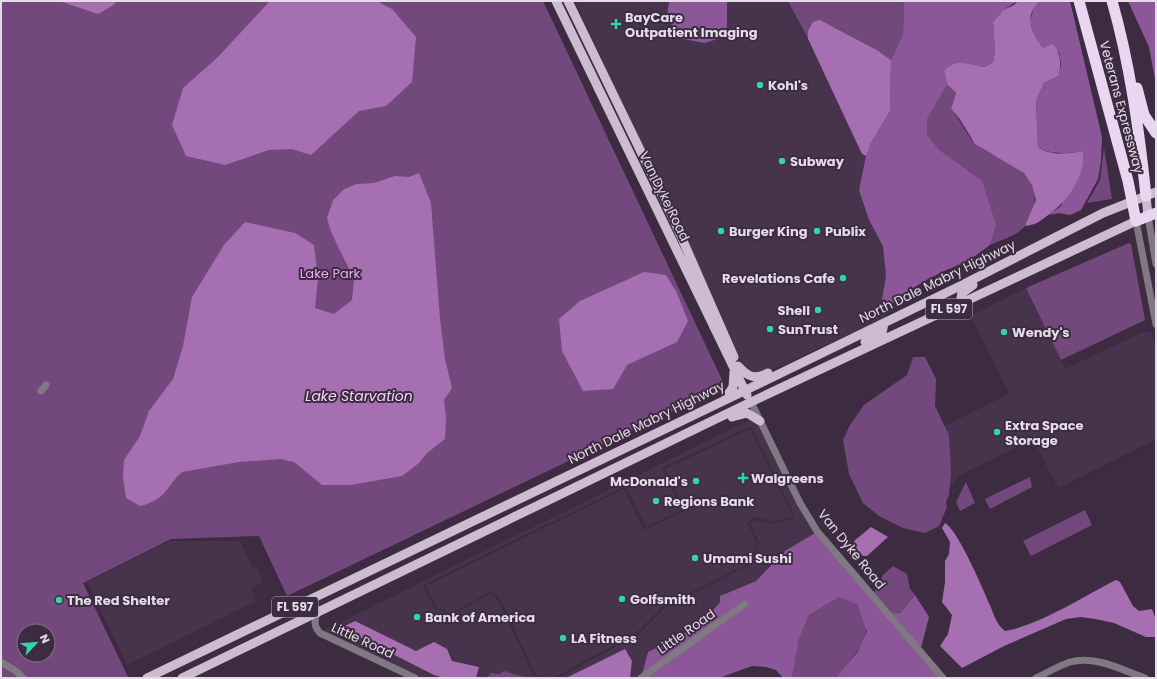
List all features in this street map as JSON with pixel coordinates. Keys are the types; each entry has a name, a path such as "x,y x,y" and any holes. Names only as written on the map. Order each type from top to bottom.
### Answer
{"highway":[{"name":"Veterans Expressway","path":"1080,1 1136,221"},
{"name":"Veterans Expressway","path":"1112,1 1123,45 1138,133 1151,194"},
{"path":"1123,45 1127,52 1144,115 1156,133"},
{"name":"FL 597","path":"1136,221 1152,215"}],"main road":[{"name":"Van Dyke Road","path":"556,1 736,368"},
{"name":"Van Dyke Road","path":"568,1 673,218 751,402"},
{"path":"612,116 633,151 665,214 673,218"},
{"name":"North Dale Mabry Highway","path":"148,678 745,390 1103,213 1151,194"},
{"name":"Veterans Expressway","path":"1151,194 1152,215"},
{"name":"FL 597","path":"182,678 317,614 751,402 1136,221"},
{"path":"960,303 960,297 965,289 1047,246 1055,238"},
{"path":"818,371 826,363 882,333 884,322"},
{"path":"724,400 733,387 736,368 757,378 824,346 860,334"},
{"path":"442,536 467,540 483,537 736,414 747,413 760,421"},
{"path":"467,540 464,536 472,527 533,498 542,488"}],"street":[{"path":"565,19 574,14"},
{"path":"1152,215 1156,264"},
{"path":"1136,221 1156,324"},
{"path":"41,391 46,385"},
{"name":"Van Dyke Road","path":"751,402 800,503 817,531 943,678"},
{"name":"Little Road","path":"642,678 745,604"},
{"name":"Little Road","path":"317,614 314,621 315,628 320,633 415,678"},
{"path":"1036,678 1066,664 1085,660 1100,662 1145,678"},
{"path":"1,662 16,671 23,678"}],"shaded area":[{"path":"575,1 788,1 857,140 862,154 866,156 859,190 869,220 883,246 886,276 883,300 887,319 823,346 766,373 755,374 743,367 716,303"},
{"path":"670,1 727,1 727,28 720,38 705,43 683,39 676,31 668,17 668,7"},
{"path":"904,1 1018,1 1003,10 993,22 995,52 993,62 985,67 975,66 944,71 947,84 927,119 927,135 939,150 982,181 996,225 990,245 975,256 913,288 903,299 890,304 882,300 886,276 883,246 869,220 859,190 866,156 871,143 890,111 891,60 903,34"},
{"path":"1041,1 1070,1 1102,137 1101,161 1098,179 1081,210 1070,215 1059,213 1048,215 1061,206 1083,151 1054,153 1038,147 1036,101 1044,83 1059,74 1061,64 1059,52 1043,48 1035,38 1030,21 1034,7"},
{"path":"1128,1 1156,1 1156,85 1149,47"},
{"path":"1026,288 1065,369 1143,332 1151,332 1156,343 1156,439 1058,488 1034,441 1029,444 1025,443 958,476 954,483 950,485 951,473 945,426 1009,394 971,316"},
{"path":"752,419 758,423 815,533 785,551 756,581 726,593 715,609 677,638 648,652 642,674 637,678 630,678 632,661 594,665 566,678 558,678 639,634 665,608 753,563 759,542 750,523 756,520 773,524 795,518 751,426 662,468 681,510 646,527 627,488 623,487 423,585 435,610 443,611 448,617 490,594 494,595 502,608 533,675 541,678 528,678 504,672 499,674 488,674 486,678 476,678 479,667 452,661 446,649 416,652 355,621 341,628 434,675 444,678 421,678 323,631"},
{"path":"750,429 793,517 773,522 756,517 747,522 757,543 751,562 663,606 637,632 554,678 549,678 535,674 504,606 496,593 490,592 448,615 445,609 437,609 426,586 624,489 644,530 685,511 665,469"},
{"path":"815,533 939,678 835,678 857,653 867,632 857,604 839,597 809,615 799,639 792,678 783,678 776,670 766,667 752,666 719,678 646,678 749,605 746,601 642,674 648,652 696,625 720,602 720,596 756,581 785,551"},
{"path":"170,541 240,541 253,569 257,568 263,582 252,588 256,601 127,665 87,582"},
{"path":"915,595 929,617 921,648 891,612 900,613"}],"green space":[{"name":"Lake Park","path":"1,1 543,1 725,386 287,596 259,536 171,539 83,583 128,677 1,678"},
{"path":"788,1 904,1 903,34 891,60 877,50 834,27 808,31 808,39"},
{"path":"906,39 956,93 951,109 973,141 987,152 1013,165 1024,173 1029,178 1034,192 1035,199 1032,213 1022,229 1009,237 990,245 992,237 964,263 949,269"},
{"path":"1104,148 1112,199 1087,203 1100,180"},
{"path":"1129,243 1131,244 1145,320 1061,360 1026,288"},
{"path":"913,357 925,357 936,379 935,406 949,435 951,473 949,495 946,502 947,507 939,526 925,533 903,528 879,516 863,503 849,474 843,440 850,425 864,405 907,375"},
{"path":"1030,477 1032,487 990,509 985,499"},
{"path":"966,482 975,503 960,511 956,502"},
{"path":"1085,510 1092,525 1031,556 1023,541"},
{"path":"893,566 907,574 910,589 915,595 900,613 891,612 874,593 883,575"},
{"path":"839,597 856,603 864,620 866,631 859,649 835,678 792,678 799,639 809,615"},
{"path":"504,671 528,678 486,678 491,673 499,674"}],"water":[{"path":"59,1 115,1 115,4 98,14"},
{"path":"270,1 376,1 392,9 416,37 412,82 386,106 359,111 311,155 292,149 269,150 225,165 186,156 172,125 183,88 217,58"},
{"path":"1018,1 1041,1 1035,6 1032,12 1032,30 1043,48 1053,44 1058,51 1060,58 1059,75 1044,83 1036,101 1038,147 1054,153 1083,151 1083,161 1078,179 1068,196 1055,210 1042,220 1025,226 1036,200 1032,185 1024,173 975,144 959,118 951,109 956,93 947,84 944,71 958,63 985,67 993,62 995,52 993,22 1003,10 1014,5"},
{"path":"820,20 877,50 891,60 890,111 871,143 866,156 862,154 808,39 808,31 813,22"},
{"name":"Lake Starvation","path":"419,173 431,203 440,319 445,359 452,388 444,400 446,418 445,439 427,453 419,463 402,476 351,485 322,485 294,462 280,459 239,462 182,472 160,497 140,506 126,498 123,478 124,460 140,436 149,411 173,379 183,346 192,297 224,245 245,222 295,233 314,245 318,279 315,308 334,314 352,300 354,279 331,232 327,218 333,200 344,189 357,184 374,183 395,176 409,177"},
{"path":"644,272 666,275 677,293 688,321 677,342 627,365 613,389 583,391 562,351 559,319 580,301"},
{"path":"945,523 957,537 982,586 999,625 1005,631 1033,623 1116,580 1120,582 1133,606 1139,611 1152,609 1156,620 1156,637 1146,637 1114,623 1095,619 1081,617 1066,619 1004,646 962,668 940,646 948,634 952,615 942,602 945,582 945,561 949,554 950,542 942,528"},
{"path":"871,527 888,537 867,556 863,556 854,547 854,541"},
{"path":"355,621 416,651 434,642 447,649 452,661 479,667 476,678 444,678 434,675 341,628"},
{"path":"625,649 632,661 630,678 566,678"}],"place":[{"name":"BayCare Outpatient Imaging","path":"616,24"},
{"name":"Kohl's","path":"760,85"},
{"name":"Subway","path":"782,161"},
{"name":"Burger King","path":"721,231"},
{"name":"Publix","path":"817,231"},
{"name":"Revelations Cafe","path":"843,278"},
{"name":"Shell","path":"818,310"},
{"name":"SunTrust","path":"770,329"},
{"name":"Wendy's","path":"1004,332"},
{"name":"Extra Space Storage","path":"997,432"},
{"name":"Walgreens","path":"743,478"},
{"name":"McDonald's","path":"696,481"},
{"name":"Regions Bank","path":"656,501"},
{"name":"Umami Sushi","path":"695,558"},
{"name":"Golfsmith","path":"622,599"},
{"name":"The Red Shelter","path":"59,600"},
{"name":"Bank of America","path":"417,617"},
{"name":"LA Fitness","path":"563,638"}]}
